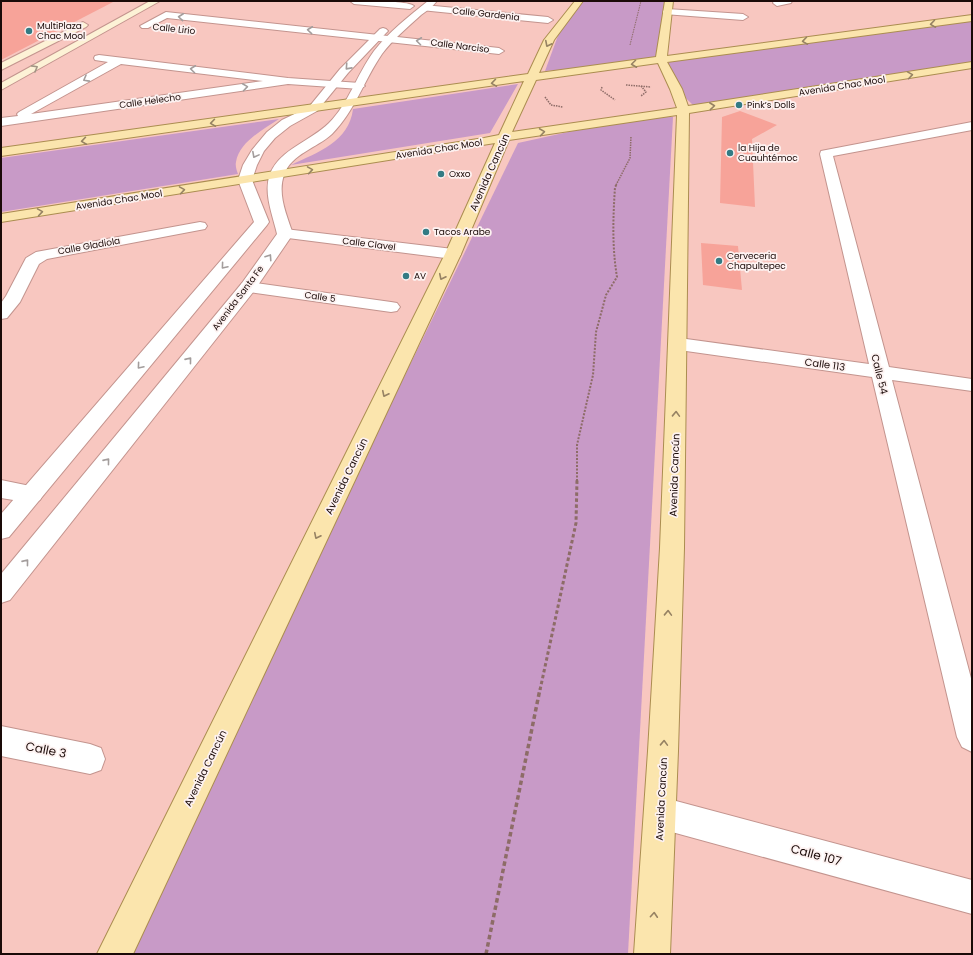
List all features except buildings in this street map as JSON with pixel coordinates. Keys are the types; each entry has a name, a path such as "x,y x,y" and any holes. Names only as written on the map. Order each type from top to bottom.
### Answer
{"main road":[{"path":"1,86 156,1"},
{"name":"Avenida Cancún","path":"115,954 453,254 496,142 539,84 550,40 579,1"},
{"path":"668,6 670,47"},
{"path":"670,47 693,51 719,52 972,18"},
{"path":"1,67 93,19"},
{"path":"1,152 349,104 539,84 628,64 670,47 719,52"},
{"name":"Avenida Cancún","path":"652,954 661,814 679,344 683,109 676,89 670,47"},
{"name":"Avenida Chac Mool","path":"1,218 496,142 683,109 727,104 972,65"}],"street":[{"name":"Calle Gardenia","path":"354,1 421,4 548,20"},
{"path":"777,3 788,1"},
{"path":"1,530 262,222 246,180 250,164 258,150 271,135 286,124 313,109 333,85 421,4"},
{"path":"668,6 743,17"},
{"name":"Calle Lirio","path":"160,28 145,26 166,15 269,26 377,46"},
{"path":"256,33 269,26"},
{"path":"285,234 274,192 276,175 279,167 292,156 312,144 337,122 360,86 377,46"},
{"name":"Calle Narciso","path":"377,46 499,51 489,62"},
{"name":"Calle Helecho","path":"99,58 288,81 360,86"},
{"name":"Calle Helecho","path":"7,121 120,60"},
{"name":"Calle Helecho","path":"7,121 288,81"},
{"name":"Calle 54","path":"972,126 826,154 972,737"},
{"name":"Calle Gladiola","path":"3,310 14,298 32,261 42,255 200,226"},
{"name":"Calle Clavel","path":"285,234 453,254"},
{"name":"Avenida Santa Fe","path":"1,592 248,288 285,234"},
{"name":"Calle 5","path":"248,288 391,307"},
{"name":"Calle 113","path":"679,344 972,385"},
{"path":"1,488 32,494"},
{"name":"Calle 3","path":"1,741 90,759"},
{"name":"Calle 107","path":"661,814 972,897"}],"path":[{"path":"486,954 552,629 576,523 577,445 593,375 596,332 606,295 617,277 613,252 615,187 630,158 632,112 601,90 604,83 609,80 631,76 632,73 627,57 640,1"},
{"path":"539,84 550,105 563,107"},
{"path":"624,85 642,86 646,92 642,96 635,97"},
{"path":"609,102 616,101"}],"shaded area":[{"path":"579,1 669,1 656,59 628,64 545,71 563,22"},
{"path":"972,19 972,63 693,105 676,89 668,62"},
{"path":"518,84 490,133 291,165 321,150 339,138 350,120 353,109"},
{"path":"673,117 628,954 123,954 518,143 632,118"},
{"path":"279,119 253,137 242,148 238,155 236,164 238,174 1,212 1,158"}],"place":[{"name":"MultiPlaza Chac Mool","path":"29,31"},
{"name":"Pink’s Dolls","path":"739,105"},
{"name":"la Hija de Cuauhtémoc","path":"730,153"},
{"name":"Oxxo","path":"441,174"},
{"name":"Tacos Arabe","path":"426,232"},
{"name":"Cerveceria Chapultepec","path":"719,261"},
{"name":"AV","path":"406,276"}]}
